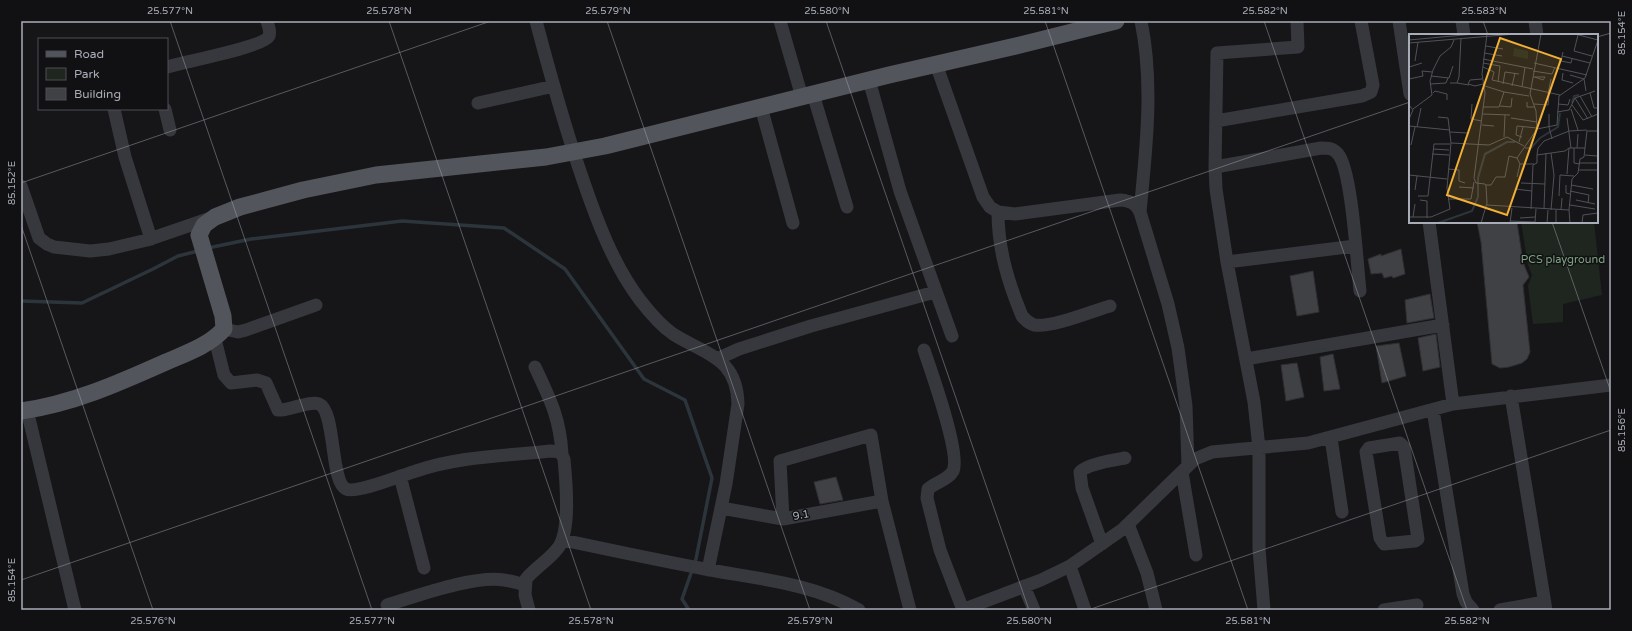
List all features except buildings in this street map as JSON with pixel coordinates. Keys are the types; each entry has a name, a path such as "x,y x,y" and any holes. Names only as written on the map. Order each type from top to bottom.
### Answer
{"main road":[{"path":"24,411 54,406 88,395 190,352 220,334 223,316 199,235 204,225 215,217 240,207 303,190 376,175 502,163 574,152 619,143 869,80 1116,21"}],"street":[{"path":"168,67 240,49 265,41 269,36 270,31 267,21"},
{"path":"536,21 574,152 603,233 625,279 652,316 663,327 717,359 727,369 735,381 738,399 726,484 706,570"},
{"path":"780,21 808,95 847,207"},
{"path":"1140,212 1146,152 1148,105 1146,43 1141,21"},
{"path":"1264,610 1259,549 1259,448 1254,402 1220,223 1215,167 1217,53 1298,47 1298,21"},
{"path":"1216,121 1362,96 1371,92 1373,85 1361,21"},
{"path":"1399,21 1409,87"},
{"path":"1462,21 1464,34"},
{"path":"1535,21 1537,34"},
{"path":"936,64 983,197 990,207 998,212 1015,214 1120,200 1130,201 1136,205 1140,212 1168,304 1178,348 1186,406 1185,469 1196,555"},
{"path":"869,80 900,191 952,336"},
{"path":"478,103 554,86"},
{"path":"761,107 793,223"},
{"path":"114,110 125,157 151,239"},
{"path":"166,110 170,130"},
{"path":"1215,167 1321,148 1330,148 1338,154 1348,187 1360,291"},
{"path":"21,186 39,238 54,247 90,251 126,246 215,217"},
{"path":"998,212 1000,246 1005,271 1022,316 1027,322 1033,324 1051,324 1110,306"},
{"path":"1429,223 1453,404"},
{"path":"1227,262 1355,246"},
{"path":"717,359 739,350 811,326 935,292"},
{"path":"316,306 246,330 220,334 224,375 230,383 235,384 257,380 266,383 278,410 286,410 314,403 320,404 323,407 329,425 338,478 343,487 351,490 357,489 424,468 471,458 550,451 557,451 562,454"},
{"path":"1246,359 1443,324"},
{"path":"924,350 951,438 954,458 954,469 951,474 928,489 927,498 940,550 965,609 1057,573 1070,566 1128,524 1195,459 1212,452 1308,443 1453,404 1611,385"},
{"path":"530,610 525,595 526,579 557,549 562,540 565,527 566,492 561,433 556,414 535,367"},
{"path":"1500,610 1545,606 1511,396"},
{"path":"1433,410 1463,594 1466,602 1472,610"},
{"path":"24,411 75,610"},
{"path":"1379,425 1383,447"},
{"path":"783,519 780,461 871,435 882,501 910,610"},
{"path":"1331,438 1342,512"},
{"path":"1400,444 1404,447 1418,534 1418,539 1415,541 1384,544 1380,538 1366,452 1369,448 1383,447 1400,444"},
{"path":"1102,544 1082,488 1080,472 1090,466 1125,458"},
{"path":"400,476 424,568"},
{"name":"9.1","path":"721,508 783,519 882,501"},
{"path":"1128,524 1147,573 1156,610"},
{"path":"562,540 706,570 778,581 821,592 860,610"},
{"path":"1070,566 1085,610"},
{"path":"387,605 440,589 489,580 503,580 525,585"},
{"path":"1024,586 1034,610"},
{"path":"1384,610 1417,605"}],"green space":[{"name":"PCS playground","path":"1521,223 1594,223 1602,295 1563,304 1563,322 1533,324 1528,286 1532,275 1528,265"}],"waterway":[{"path":"208,248 251,239 402,221 504,228 565,269 644,379 685,400 712,478 696,559 682,599 689,610"},
{"path":"21,301 82,303 178,256 198,251"}]}
